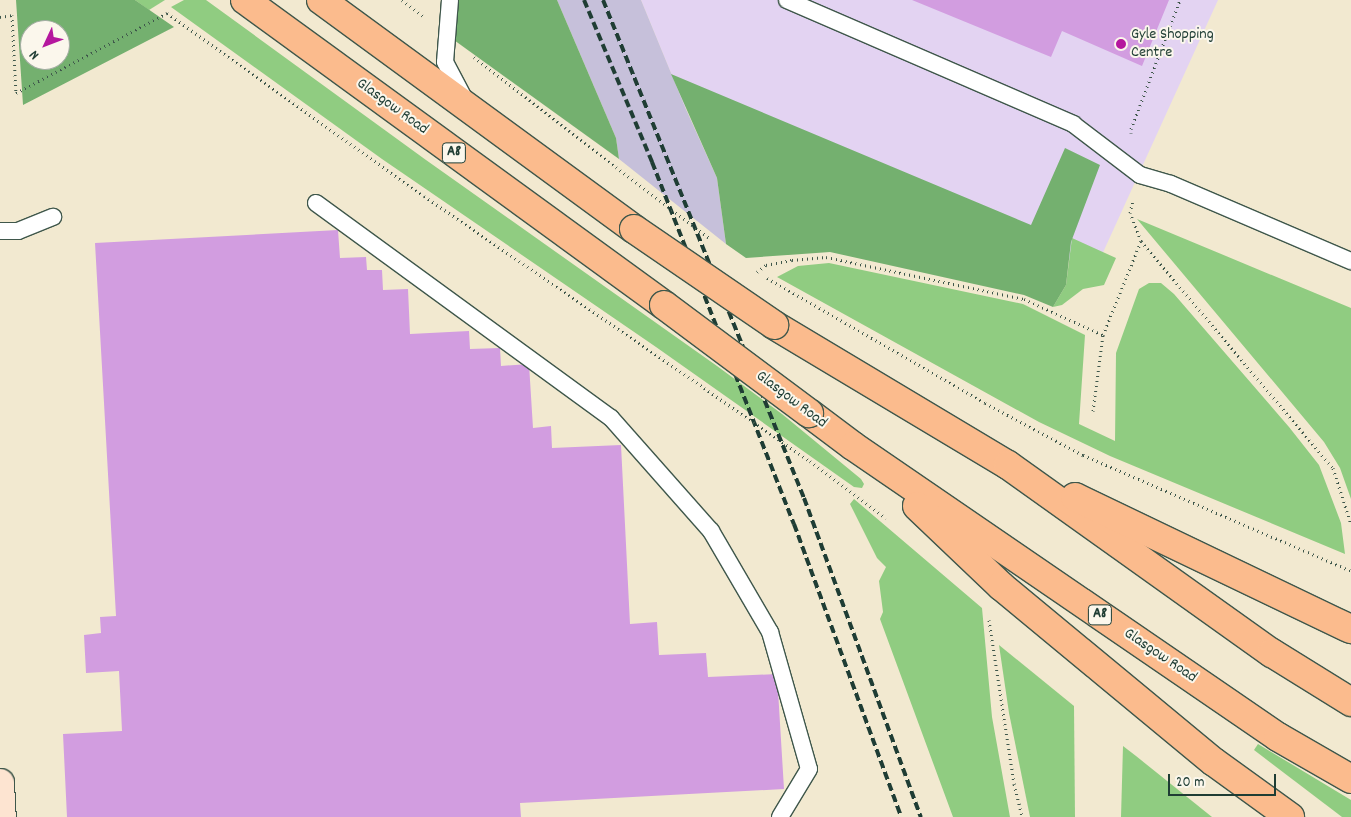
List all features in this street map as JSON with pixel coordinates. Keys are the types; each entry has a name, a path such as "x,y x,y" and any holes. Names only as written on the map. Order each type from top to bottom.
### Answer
{"main road":[{"name":"Glasgow Road","path":"245,0 664,305 853,446 1278,737 1351,779"},
{"path":"328,1 471,111 634,229 774,325 1008,465 1272,653 1351,702"},
{"path":"853,446 1001,586 1214,762 1290,817"},
{"path":"1008,465 1351,629"}],"street":[{"path":"0,784 2,817"}],"lane":[{"path":"450,0 445,62 471,111"},
{"path":"787,0 1073,124 1140,175 1171,184 1351,261"},
{"path":"316,203 611,418 711,531 770,632 809,769 780,817"},
{"path":"0,231 18,231 54,217"}],"path":[{"path":"402,0 716,243"},
{"path":"1180,0 1131,129 1140,175 1130,213 1141,241 1333,468 1351,524"},
{"path":"0,17 12,15 16,93 167,13 424,196 810,461"},
{"path":"1093,411 1102,335 1141,241"},
{"path":"758,272 766,265 792,260 826,257 1024,299 1102,335"},
{"path":"751,268 984,403 1082,455 1351,571"},
{"path":"988,611 1014,784 1022,817"}],"shaded area":[{"path":"557,0 641,0 685,107 717,178 726,244 619,159 616,138"},
{"name":"Gyle Shopping Centre","path":"641,0 1218,0 1095,270 685,107"}],"green space":[{"path":"16,0 135,0 174,27 23,105 21,70 70,70 70,20 20,20 20,60"},
{"path":"135,0 165,0 149,10"},
{"path":"184,0 206,0 426,160 717,366 782,414 861,479 864,484 862,488 854,487 656,347 382,159 171,7"},
{"path":"450,0 557,0 616,138 619,159 447,35"},
{"path":"671,74 1031,225 1065,148 1100,165 1071,242 1066,285 1053,307 1024,295 830,252 746,258 726,244 717,178"},
{"path":"1137,219 1351,308 1351,499 1340,468 1324,442"},
{"path":"1072,238 1116,258 1104,285 1083,289 1062,305 1053,307 1066,285"},
{"path":"829,263 1023,304 1085,335 1079,424 1115,441 1116,353 1139,289 1149,283 1161,283 1174,294 1289,427 1319,465 1341,523 1345,554 1110,456 1039,422 777,277 798,266"},
{"path":"854,499 982,608 992,717 1010,817 953,817 880,619 883,612 879,581 886,567 877,558 850,504"},
{"path":"999,645 1074,706 1075,817 1030,817 1009,713"},
{"path":"1258,744 1351,800 1351,817 1342,817 1254,750"},
{"path":"1123,746 1136,756 1212,817 1121,817"}],"building":[{"name":"Gyle Shopping Centre","path":"912,0 1169,0 1142,66 1062,31 1051,57"},
{"path":"338,230 340,258 366,257 367,270 382,270 383,290 408,289 410,334 469,331 470,349 500,348 501,366 529,364 533,428 551,426 552,448 621,445 630,624 657,622 659,655 706,653 708,677 777,674 784,789 520,803 521,817 67,817 63,734 122,731 119,671 86,673 84,635 101,633 100,617 116,616 95,243"}],"railway":[{"path":"584,0 652,162 794,524 901,817"},
{"path":"603,0 804,498 921,817"}],"place":[{"name":"Gyle Shopping Centre","path":"1121,44"}]}
